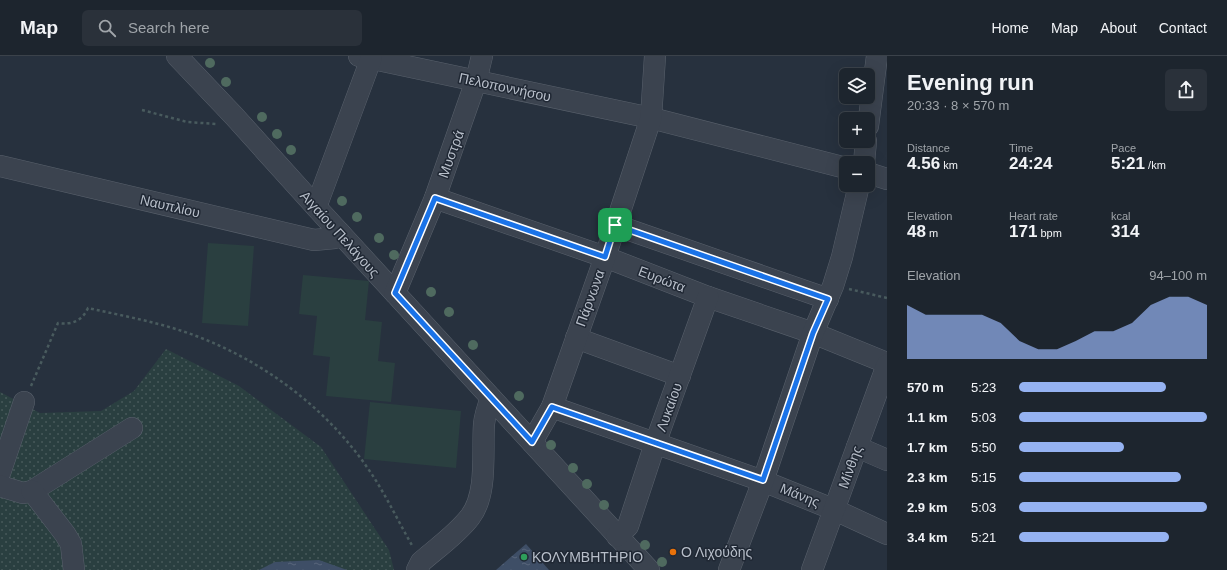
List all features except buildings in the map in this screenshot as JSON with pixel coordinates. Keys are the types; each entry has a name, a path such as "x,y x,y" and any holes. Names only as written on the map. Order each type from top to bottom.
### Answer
{"street":[{"name":"Αιγαίου Πελάγους","path":"177,56 234,116 316,208 649,570"},
{"name":"Μυστρά","path":"395,293 435,198 476,81 482,56"},
{"name":"Πάρνωνα","path":"532,442 552,407 605,257 651,118 655,56"},
{"path":"873,112 879,96 877,56"},
{"name":"Πελοποννήσου","path":"365,57 651,118 839,166"},
{"path":"316,208 365,57"},
{"name":"Ναυπλίου","path":"0,166 314,240 335,238 340,233"},
{"path":"875,176 887,179"},
{"path":"729,570 763,480 813,333 830,293 842,257 857,192"},
{"name":"Ευρώτα","path":"435,198 605,257 708,298 813,333 887,364"},
{"path":"615,225 830,293"},
{"name":"Λυκαίου","path":"617,536 628,526 655,444 708,298"},
{"path":"576,338 680,376"},
{"name":"Μίνθης","path":"812,570 887,364"},
{"path":"419,566 472,516 478,502 482,482 484,423 491,398"},
{"path":"0,473 24,402"},
{"name":"Μάνης","path":"552,407 655,444 763,480 835,510 887,534"},
{"path":"0,486 23,493 32,492 132,428"},
{"path":"857,447 887,460"},
{"path":"32,492 65,534 71,544 74,570"}],"path":[{"path":"142,110 187,122 218,124 234,116"},
{"path":"830,293 887,298"},
{"path":"24,402 58,323 72,323 83,317 88,308 162,325 204,339 272,375 306,401 329,422 345,439 371,472 419,566"}],"green space":[{"path":"208,243 254,246 248,326 202,323"},
{"path":"303,275 369,281 365,320 382,322 378,361 395,363 391,402 326,396 330,357 313,355 317,316 299,314"},
{"path":"166,349 239,386 321,447 389,550 394,570 0,570 0,392 40,413 101,411 134,391"},
{"path":"370,402 461,411 456,468 364,459"}],"water":[{"name":"ΚΟΛΥΜΒΗΤΗΡΙΟ","path":"526,544 549,570 496,570"},
{"path":"319,560 347,570 259,570 275,562"}],"place":[{"name":"Ο Λιχούδης","path":"673,552"},
{"name":"ΚΟΛΥΜΒΗΤΗΡΙΟ","path":"524,557"}],"route":[{"path":"435,198 605,257 615,225 828,299 813,333 763,480 655,444 552,407 532,442 395,293 435,198"}]}
